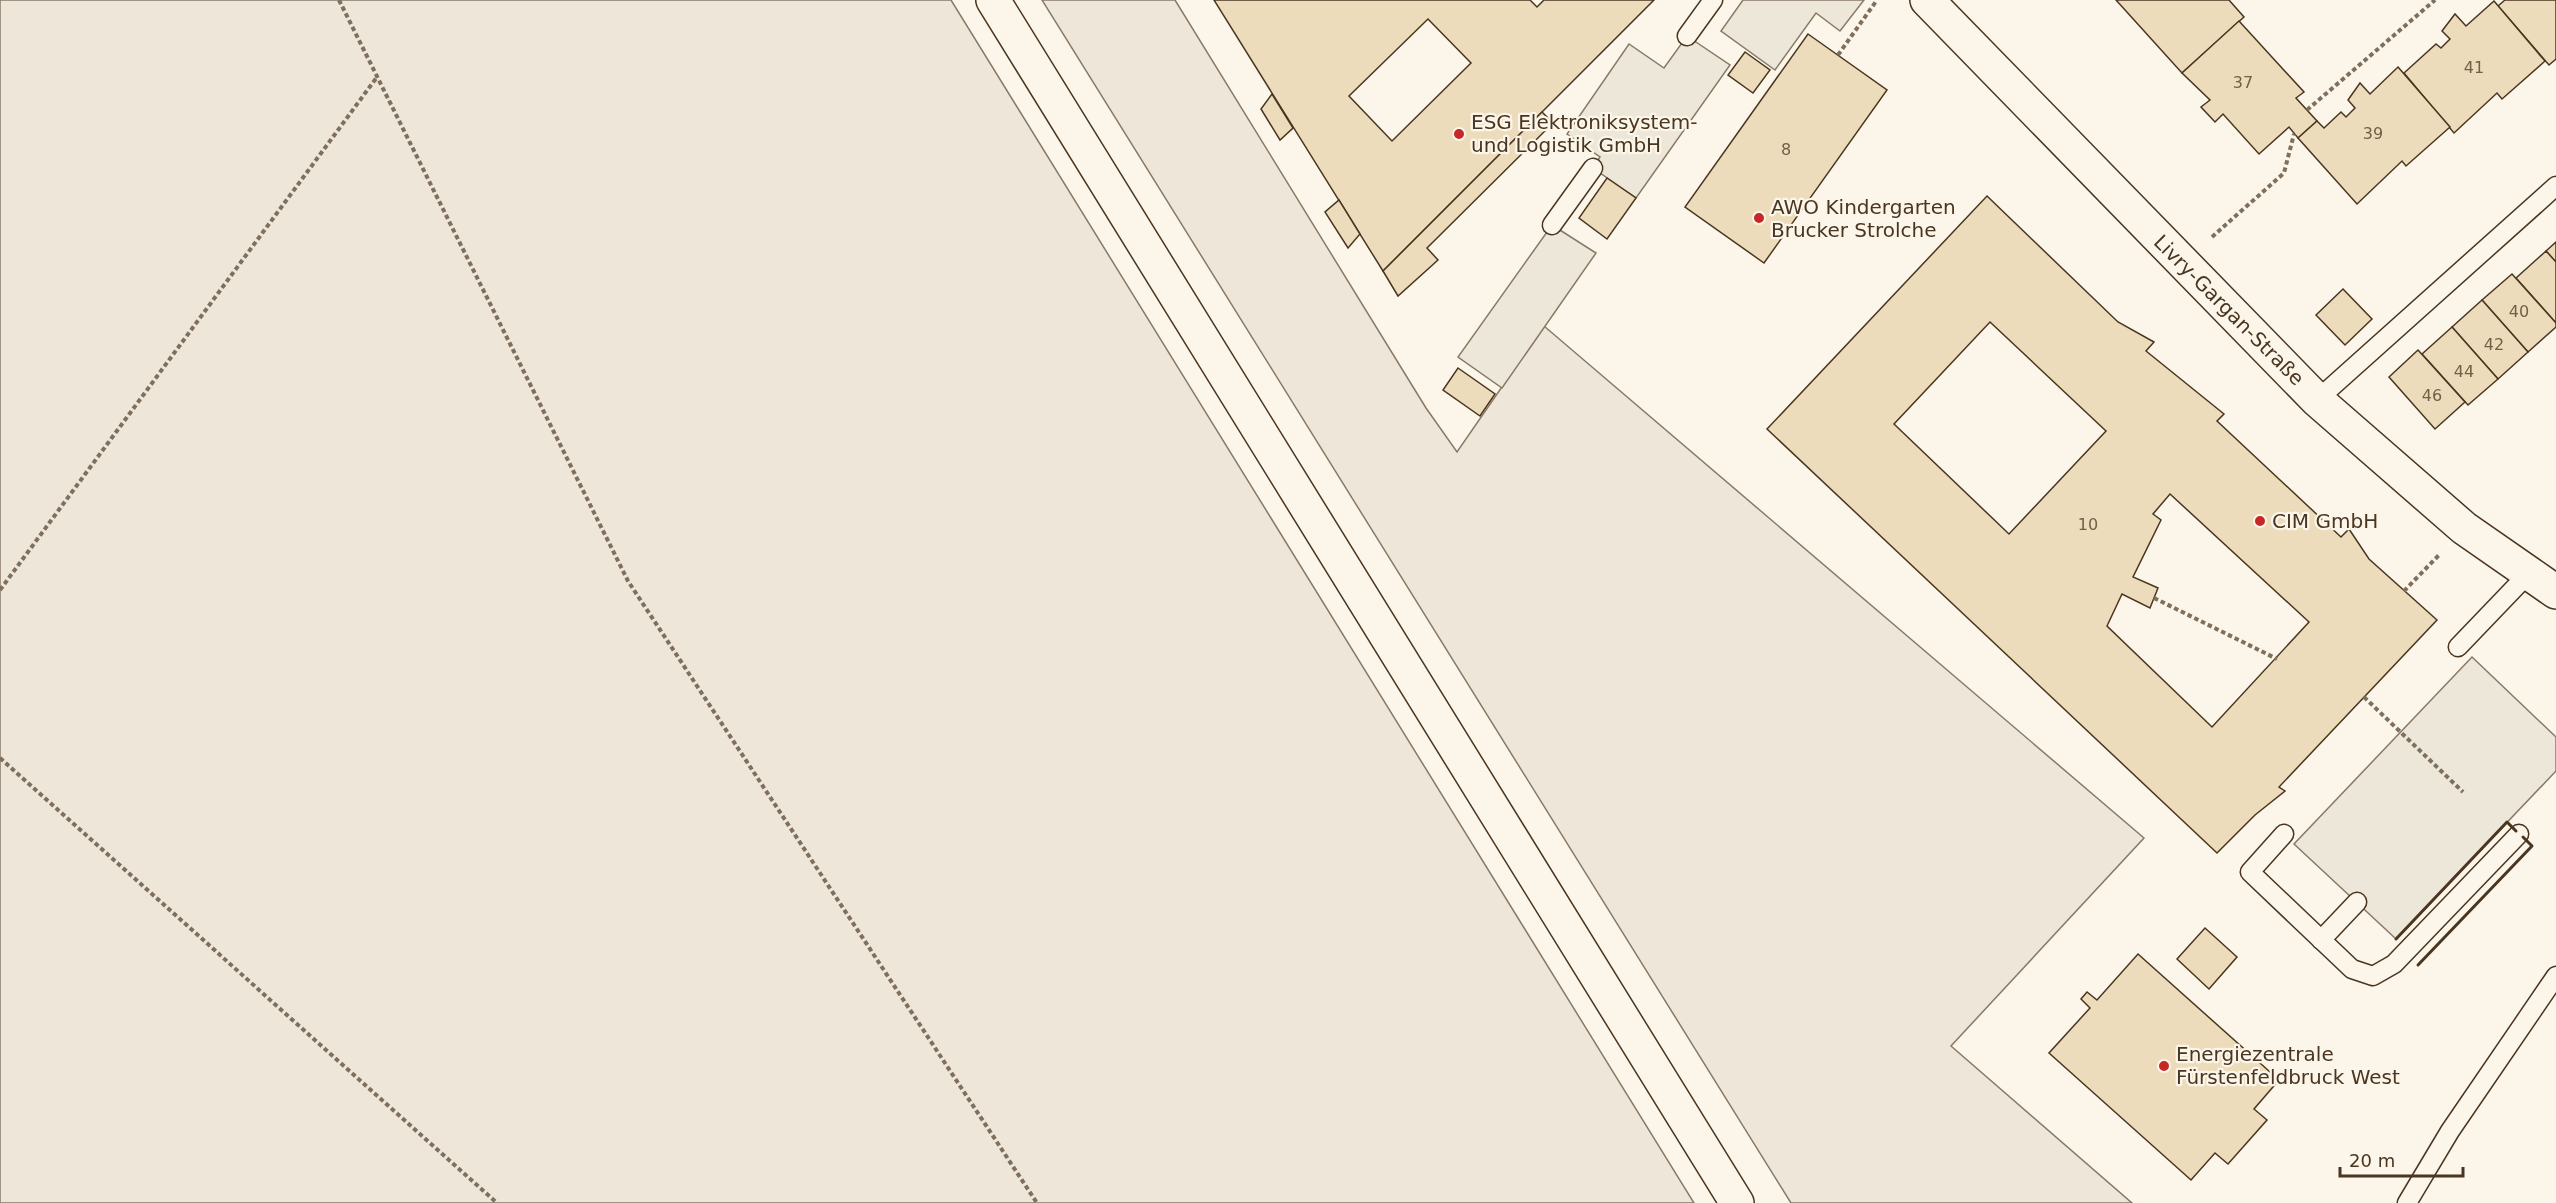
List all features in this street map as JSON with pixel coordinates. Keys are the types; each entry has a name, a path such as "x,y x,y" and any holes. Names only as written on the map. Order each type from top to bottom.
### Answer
{"main road":[{"path":"993,0 1737,1203"},
{"name":"Livry-Gargan-Straße","path":"1927,0 2317,400 2464,528 2556,592"}],"lane":[{"path":"1687,36 1713,0"},
{"path":"1552,225 1593,168"},
{"path":"2317,400 2556,186"},
{"path":"2458,647 2528,574"},
{"path":"2284,834 2250,872 2352,969 2373,976 2394,964 2519,834"},
{"path":"2321,940 2357,902"},
{"path":"2407,1203 2450,1131 2556,976"}],"path":[{"path":"339,0 628,581 1037,1203"},
{"path":"1838,55 1877,0"},
{"path":"2307,111 2435,0"},
{"path":"0,590 377,77"},
{"path":"2182,264 2284,173 2295,134"},
{"path":"2404,591 2464,528"},
{"path":"2154,598 2277,659"},
{"path":"2364,697 2463,792"},
{"path":"0,758 497,1203"}],"shaded area":[{"path":"0,0 951,0 1694,1203 0,1203"},
{"path":"1042,0 1175,0 1426,408 1457,452 1544,326 2144,838 1951,1046 2132,1203 1791,1203"},
{"path":"1743,0 1864,0 1840,31 1816,13 1775,70 1721,31"},
{"path":"1687,36 1730,65 1636,198 1593,168 1600,157 1567,134 1629,44 1664,68"},
{"path":"1552,225 1596,253 1502,388 1458,357"},
{"path":"2472,657 2556,737 2556,771 2396,939 2294,844"}],"building":[{"name":"ESG Elektroniksystem- und Logistik GmbH","path":"1214,0 1530,0 1537,7 1544,0 1654,0 1383,271","holes":["1428,19 1471,63 1392,141 1349,96"]},
{"path":"2116,0 2229,0 2244,17 2182,73"},
{"path":"2505,0 2556,0 2556,59 2549,65 2498,6"},
{"path":"2494,1 2545,61 2502,99 2497,93 2454,133 2404,73 2436,44 2441,48 2450,39 2442,31 2455,14 2466,26"},
{"path":"2239,21 2304,92 2296,98 2317,121 2298,138 2289,127 2259,154 2223,114 2215,122 2201,107 2210,100 2182,73"},
{"path":"1808,34 1887,90 1764,263 1685,207"},
{"path":"1745,52 1770,70 1753,93 1728,75"},
{"path":"2398,67 2450,127 2406,166 2402,161 2357,204 2298,138 2317,121 2324,128 2341,112 2346,117 2355,108 2348,100 2360,83 2370,94"},
{"path":"1272,94 1293,128 1280,140 1261,109"},
{"path":"1542,112 1553,123 1427,248 1438,260 1398,296 1383,271"},
{"path":"1607,178 1636,198 1607,239 1579,218"},
{"path":"1987,196 2118,322 2154,342 2146,351 2224,414 2217,421 2341,537 2349,529 2369,559 2437,620 2279,787 2285,791 2255,815 2217,853 1767,429","holes":["1990,322 2106,431 2009,534 1894,424","2170,494 2309,622 2212,727 2107,626 2122,594 2150,608 2158,588 2133,577 2161,520 2153,514"]},
{"path":"1339,200 1360,234 1348,248 1325,212"},
{"path":"2556,242 2556,262 2546,251"},
{"path":"2546,251 2556,262 2556,323 2516,278"},
{"path":"2512,274 2556,323 2556,327 2528,352 2482,300"},
{"path":"2343,289 2372,319 2345,345 2316,315"},
{"path":"2482,300 2528,352 2498,379 2452,327"},
{"path":"2452,327 2498,379 2468,405 2422,354"},
{"path":"2418,350 2465,402 2435,429 2389,377"},
{"path":"1458,368 1495,394 1480,416 1443,390"},
{"path":"2205,928 2237,957 2209,989 2177,959"},
{"name":"Energiezentrale Fürstenfeldbruck West","path":"2138,954 2279,1080 2254,1109 2267,1120 2228,1164 2215,1153 2191,1180 2049,1053 2090,1008 2081,999 2087,992 2097,1000"}],"wall":[{"path":"2396,939 2507,822 2516,831"},
{"path":"2418,965 2532,846 2523,837"}],"place":[{"name":"ESG Elektroniksystem- und Logistik GmbH","path":"1459,134"},
{"name":"AWO Kindergarten Brucker Strolche","path":"1759,218"},
{"name":"CIM GmbH","path":"2260,521"},
{"name":"Energiezentrale Fürstenfeldbruck West","path":"2164,1066"}]}
